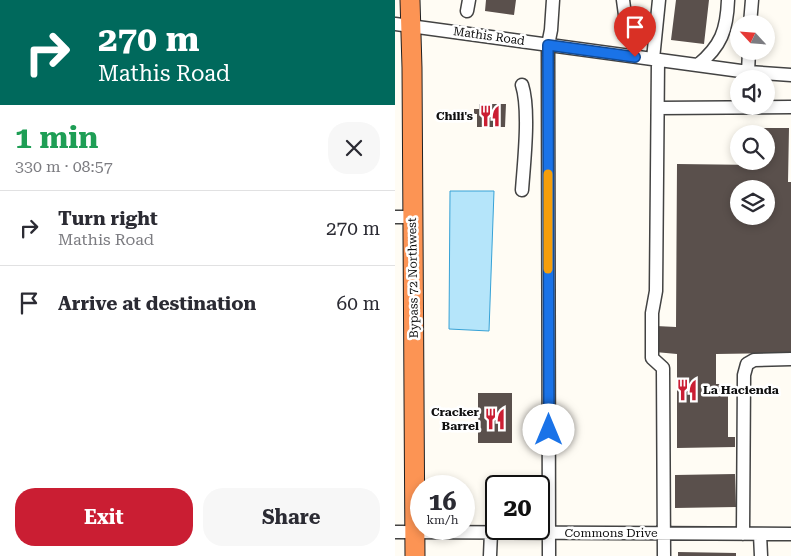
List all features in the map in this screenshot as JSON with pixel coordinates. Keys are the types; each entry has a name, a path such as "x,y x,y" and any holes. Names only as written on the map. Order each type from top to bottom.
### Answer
{"highway":[{"name":"Bypass 72 Northwest","path":"410,0 403,25 404,217 414,475"},
{"name":"Bypass 72 Northwest","path":"415,556 416,540"}],"street":[{"path":"549,475 548,45 553,0"},
{"path":"623,0 625,15"},
{"path":"659,0 656,59 658,108 656,291 651,313 651,358 663,368 664,556"},
{"path":"698,65 710,56 719,44 724,33 728,0"},
{"path":"751,15 752,0"},
{"name":"Mathis Road","path":"403,25 734,70"},
{"name":"Mathis Road","path":"775,74 791,75"},
{"path":"522,85 525,94 525,153 522,190"},
{"path":"658,108 791,107"},
{"path":"525,108 548,108"},
{"path":"743,534 744,375 747,364 754,360 791,359"},
{"name":"Commons Drive","path":"395,532 410,532"},
{"name":"Commons Drive","path":"550,533 791,534"},
{"path":"760,534 761,556"},
{"path":"490,556 491,540"},
{"path":"549,540 549,556"}],"water":[{"path":"450,191 494,191 489,331 449,329"}],"building":[{"path":"486,0 516,0 514,15 485,11"},
{"path":"676,0 709,0 704,44 671,40"},
{"path":"479,104 506,104 505,127 477,127 477,114 474,114 474,109 479,109"},
{"path":"775,128 789,128 788,182 791,182 791,353 716,354 716,384 728,384 728,437 735,437 735,447 677,448 677,354 655,352 656,326 676,327 677,164 730,165 730,170 775,170"},
{"path":"478,393 512,393 512,443 478,443"},
{"path":"735,474 736,507 675,508 675,475"},
{"path":"678,552 736,553 736,556 678,556"}],"slow traffic":[{"path":"548,174 548,269"}],"place":[{"name":"Chili's","path":"490,116"},
{"name":"La Hacienda","path":"687,390"},
{"name":"Cracker Barrel","path":"495,419"}],"route":[{"path":"549,430 548,45 635,57"}]}
